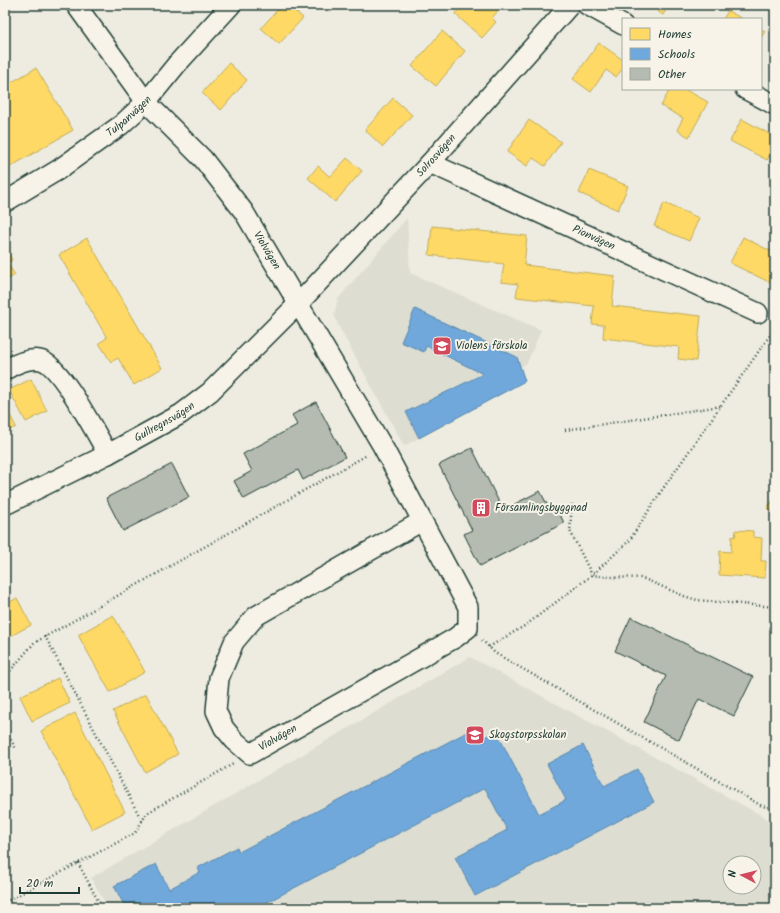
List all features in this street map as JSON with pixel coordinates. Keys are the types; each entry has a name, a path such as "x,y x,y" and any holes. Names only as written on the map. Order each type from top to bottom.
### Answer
{"street":[{"name":"Violvägen","path":"76,5 146,102 203,159 244,212 383,446 468,607 468,628 455,638 250,754 234,740 224,728 216,711 219,678 234,642 256,616 422,521"},
{"name":"Tulpanvägen","path":"5,202 58,170 120,125 146,102 177,64 231,5"},
{"name":"Solrosvägen","path":"299,303 430,163 570,5"},
{"path":"587,5 622,24"},
{"path":"747,90 775,104"},
{"name":"Pionvägen","path":"430,163 758,313"},
{"name":"Gullregnsvägen","path":"5,505 108,454 181,414 194,405 235,368 299,303"},
{"path":"5,370 20,363 41,360 51,366 62,378 108,454"}],"path":[{"path":"489,647 526,625 592,575 629,541 662,490 775,328"},
{"path":"565,430 721,406"},
{"path":"5,678 34,642 383,446"},
{"path":"572,504 570,531 592,575"},
{"path":"592,575 642,578 684,596 698,600 775,607"},
{"path":"468,628 495,653 762,806 775,809"},
{"path":"45,636 142,821"},
{"path":"5,729 16,749"},
{"path":"5,902 135,833 147,813 250,754"},
{"path":"78,863 102,908"}],"shaded area":[{"name":"Violens förskola","path":"407,218 410,273 541,330 527,363 520,367 525,381 404,446 338,325 334,314 338,299"},
{"name":"Skogstorpsskolan","path":"470,657 775,824 775,908 108,908 91,878"}],"building: Homes":[{"path":"282,5 288,5 303,18 279,44 261,28"},
{"path":"463,5 503,5 492,18 496,22 482,38 455,14"},
{"path":"648,5 669,5 663,15"},
{"path":"728,11 741,18 724,18"},
{"path":"762,30 765,31 762,36"},
{"path":"442,31 465,51 436,86 412,66"},
{"path":"599,43 622,59 622,69 616,77 606,70 591,92 573,79"},
{"path":"229,63 247,80 221,110 202,93"},
{"path":"36,68 73,130 5,170 5,86"},
{"path":"669,90 686,90 708,102 689,137 677,130 683,118 661,106"},
{"path":"393,98 412,115 383,147 365,130"},
{"path":"742,119 775,137 775,145 767,160 730,141"},
{"path":"529,120 561,142 545,166 533,158 527,166 507,152"},
{"path":"347,158 362,171 335,202 308,178 318,166 330,177"},
{"path":"589,170 628,186 618,210 579,193"},
{"path":"664,203 699,218 689,241 654,226"},
{"path":"432,226 527,236 524,265 615,276 612,306 701,316 696,361 678,359 679,347 603,338 604,325 592,324 594,306 516,297 518,284 501,282 504,264 429,255"},
{"path":"743,237 770,251 772,248 775,249 775,269 769,282 730,263"},
{"path":"87,238 162,368 134,385 118,358 111,362 99,343 107,338 59,255"},
{"path":"5,248 12,260 7,263 15,275 5,281"},
{"path":"31,379 47,411 26,422 9,390"},
{"path":"5,405 16,427 5,432"},
{"path":"775,497 775,514 767,508"},
{"path":"736,530 753,531 753,537 762,538 761,561 766,561 765,578 719,575 720,551 731,552 732,536 735,537"},
{"path":"17,598 31,625 5,639 5,605"},
{"path":"113,615 145,672 110,692 78,635"},
{"path":"58,678 70,703 32,721 20,696"},
{"path":"146,694 178,754 145,772 113,711"},
{"path":"75,713 125,812 92,829 41,731"}],"building: Schools":[{"path":"415,309 517,357 525,381 419,438 406,412 483,374 426,346 424,352 401,342"},
{"path":"469,731 475,742 496,731 539,814 566,800 547,764 583,745 604,786 637,769 654,802 475,896 455,857 507,830 485,788 256,908 138,908 135,902 125,907 114,886 156,864 169,889 200,872 197,868 237,847 239,852"}],"building: Other":[{"path":"316,402 345,457 303,480 298,470 244,499 234,481 252,471 243,454 297,425 292,415"},
{"name":"Församlingsbyggnad","path":"472,448 503,510 540,491 550,510 556,506 564,523 480,566 464,534 472,530 439,465"},
{"path":"172,464 189,497 123,531 106,498"},
{"path":"631,617 753,677 734,716 699,699 679,740 644,722 666,676 615,651"}],"place":[{"name":"Violens förskola","path":"442,346"},
{"name":"Församlingsbyggnad","path":"481,508"},
{"name":"Skogstorpsskolan","path":"475,735"}]}
